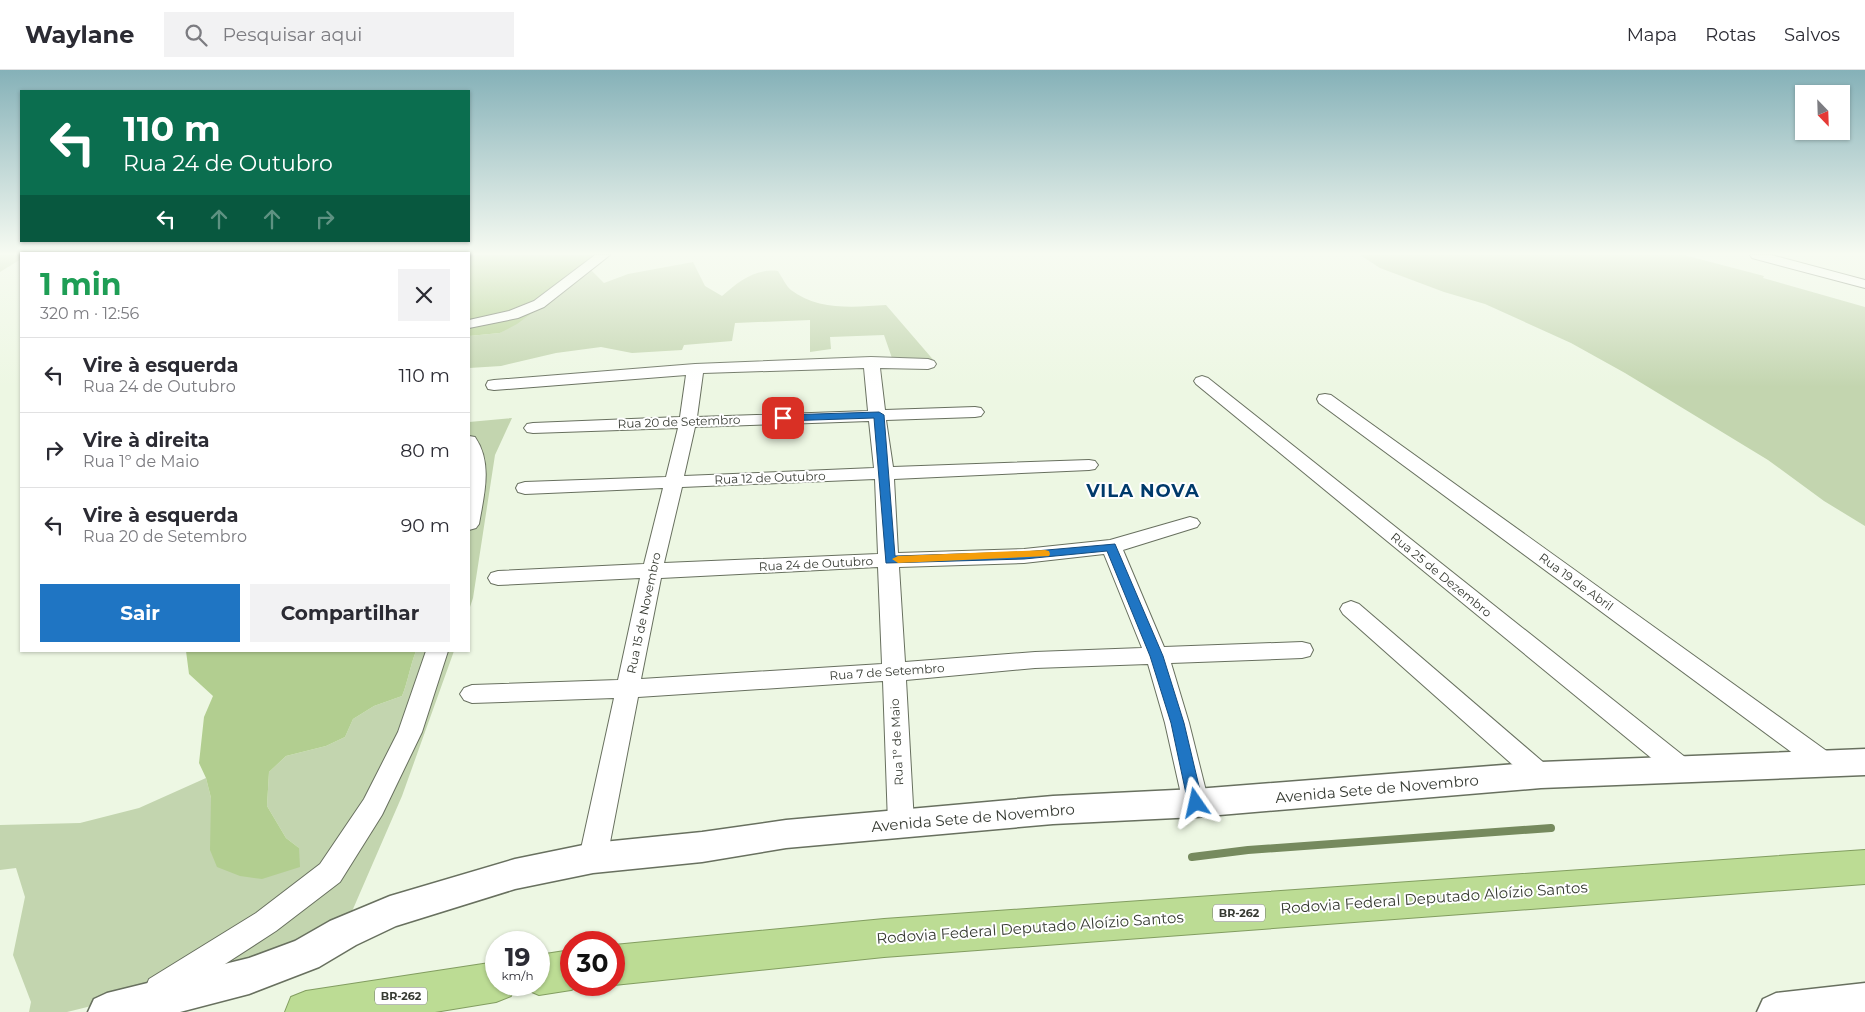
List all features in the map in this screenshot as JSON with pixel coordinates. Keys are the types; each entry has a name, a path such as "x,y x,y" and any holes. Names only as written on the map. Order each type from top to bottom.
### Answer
{"highway":[{"name":"Rodovia Federal Deputado Aloízio Santos","path":"625,964 884,938 1865,866"},
{"name":"BR-262","path":"306,1012 485,984"}],"street":[{"path":"470,324 513,315 539,304 546,299"},
{"path":"494,385 695,369 871,362 928,364"},
{"name":"Rua 1º de Maio","path":"871,362 879,415 890,560 901,823"},
{"name":"Rua 15 de Novembro","path":"593,858 652,572 672,482 688,422 695,369"},
{"name":"Rua 25 de Dezembro","path":"1202,381 1681,768"},
{"name":"Rua 19 de Abril","path":"1326,399 1826,764"},
{"name":"Rua 20 de Setembro","path":"533,428 975,412"},
{"path":"470,444 477,462 476,488 470,519"},
{"name":"Rua 12 de Outubro","path":"525,488 1089,465"},
{"name":"Rua 24 de Outubro","path":"498,578 890,560 1024,556 1111,547 1190,523"},
{"path":"1111,547 1157,656 1177,723 1196,803"},
{"path":"1350,608 1541,776"},
{"name":"Rua 7 de Setembro","path":"472,694 628,689 894,672 1034,660 1302,650"},
{"path":"122,1008 266,922 330,873 373,807 390,774 410,732 437,652"},
{"name":"Avenida Sete de Novembro","path":"122,1008 249,976 306,955 342,933 390,912 515,874 593,858 702,847 786,834 1053,810 1196,803 1541,776 1681,768 1865,762"},
{"path":"1776,1012 1865,1002"}],"green space":[{"path":"470,299 551,299 517,324 500,333 470,336"},
{"path":"548,299 807,299 825,305 849,307 886,305 936,363 893,361 884,335 830,337 831,349 810,352 810,320 735,323 732,341 684,345 682,350 632,353 601,347 556,353 501,366 470,368 470,336 500,333"},
{"path":"1468,299 1837,299 1865,307 1865,526 1824,501 1768,460 1625,373 1571,343 1485,304"},
{"path":"512,418 495,455 470,607 470,422"},
{"path":"186,652 416,652 402,696 374,706 353,719 345,737 326,746 286,756 269,772 267,806 286,838 299,848 300,867 262,879 240,876 217,867 210,850 211,798 206,778 199,763 204,717 213,696 189,674"},
{"path":"416,652 454,652 402,796 337,946 67,1012 29,1012 31,1002 13,955 25,897 16,868 0,870 0,825 80,823 139,808 206,778 211,798 211,819 299,848 286,838 267,806 269,772 286,756 326,746 345,737 353,719 374,706 402,696"}],"waterway":[{"path":"1192,857 1248,850 1551,828"}],"slow traffic":[{"path":"898,559 1045,554"}],"district":[{"name":"VILA NOVA","path":"1143,491"}],"route":[{"path":"783,418 879,415 890,560 1024,556 1111,547 1157,656 1190,772 1196,803"}]}
